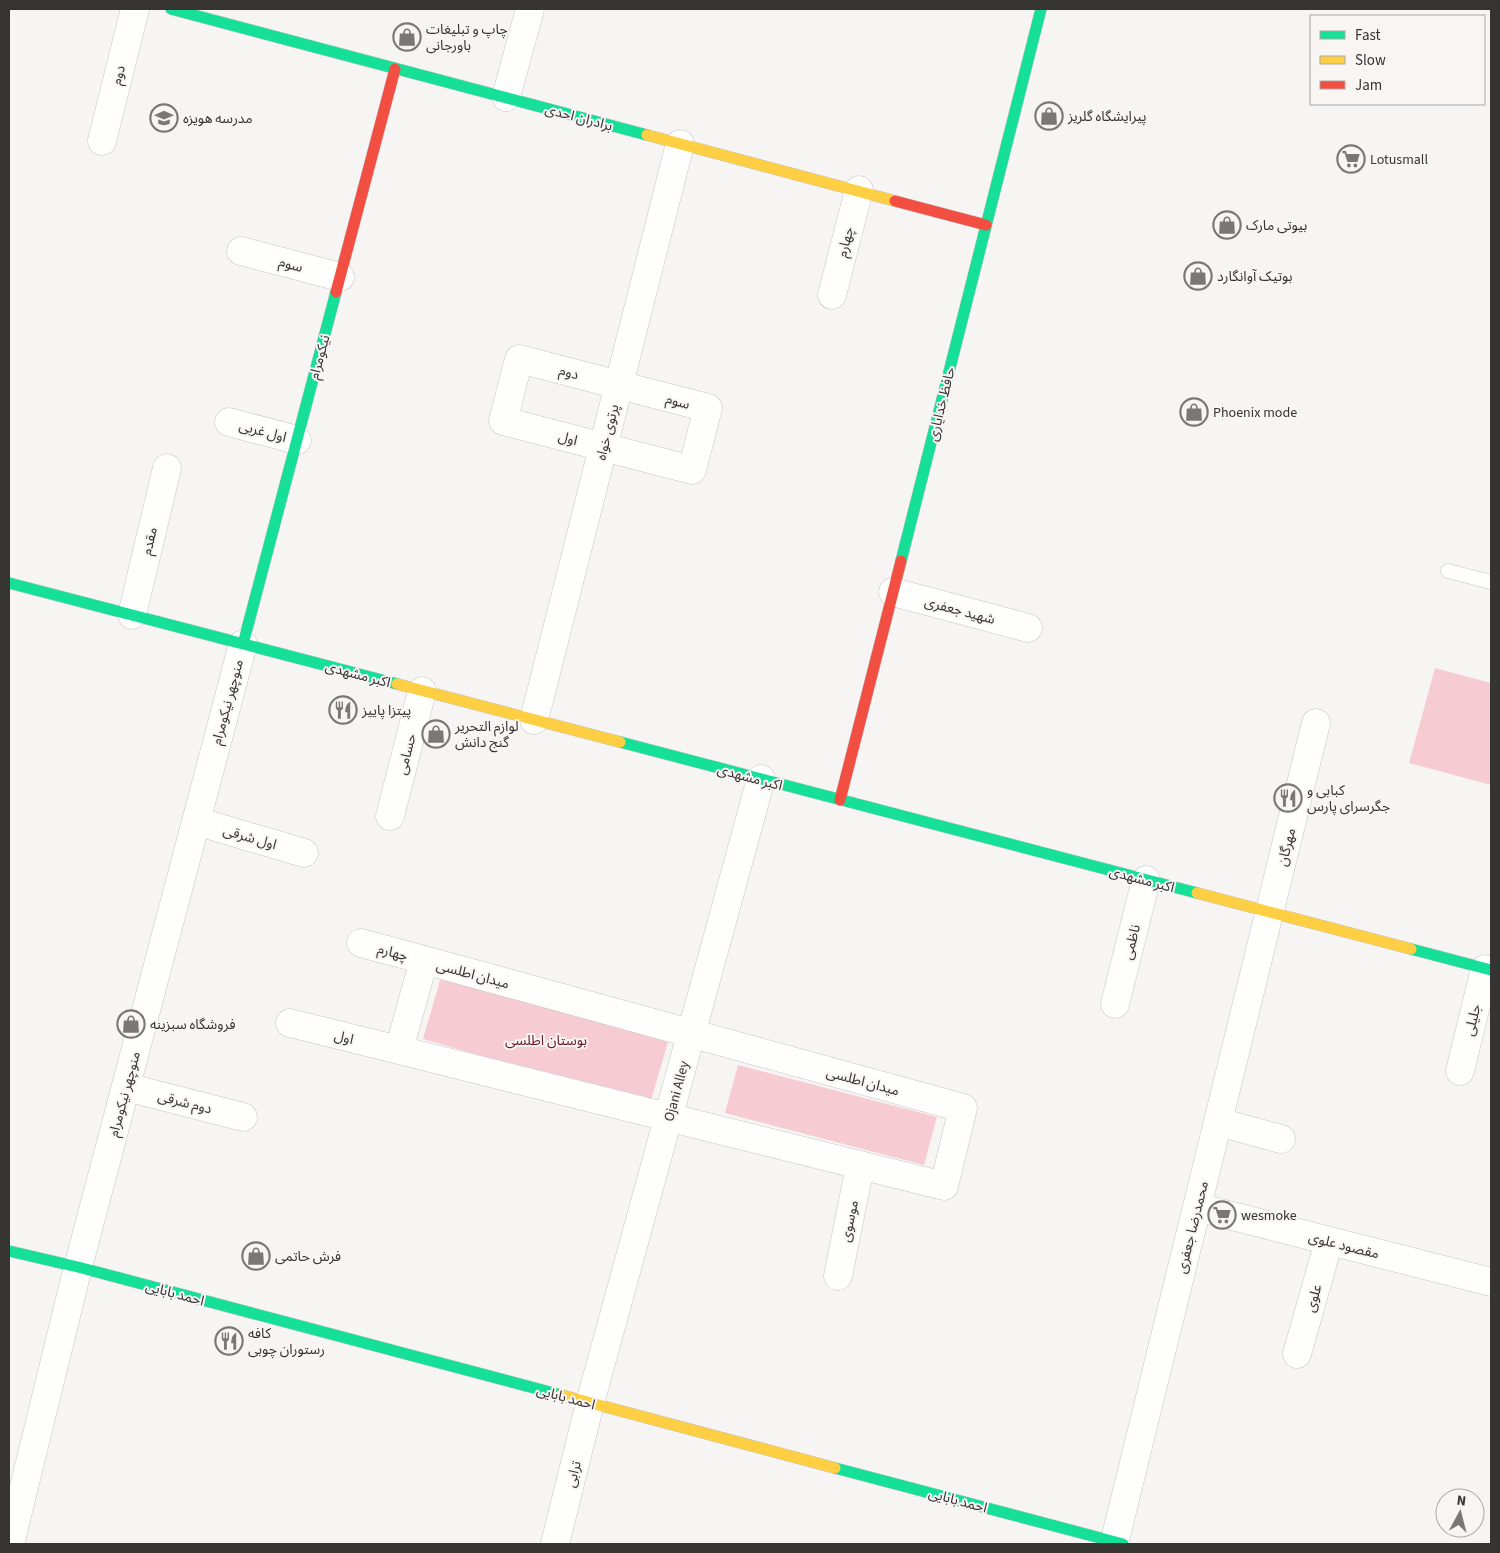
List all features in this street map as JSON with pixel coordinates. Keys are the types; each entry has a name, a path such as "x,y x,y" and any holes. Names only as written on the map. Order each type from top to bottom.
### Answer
{"street":[{"name":"دوم","path":"102,141 135,9"},
{"name":"برادران احدی","path":"171,9 986,225"},
{"path":"506,97 530,9"},
{"name":"حافظ خدایاری","path":"840,800 1042,9"},
{"name":"نیکومرام","path":"242,644 395,69"},
{"name":"پرتوی خواه","path":"534,720 680,144"},
{"name":"چهارم","path":"832,295 859,190"},
{"name":"سوم","path":"241,251 340,277"},
{"name":"دوم","path":"503,421 519,359 619,385"},
{"name":"سوم","path":"619,385 708,408 692,470"},
{"name":"اول","path":"503,421 692,470"},
{"name":"اول غربی","path":"229,422 297,440"},
{"name":"مقدم","path":"132,615 167,468"},
{"path":"23,576 44,593"},
{"name":"اکبر مشهدی","path":"9,583 1488,970"},
{"name":"شهید جعفری","path":"893,592 1028,628"},
{"name":"منوچهر نیکومرام","path":"10,1544 78,1268 242,644"},
{"name":"حسامی","path":"390,816 422,691"},
{"name":"مهرگان","path":"1270,912 1316,723"},
{"name":"Ojani Alley","path":"590,1403 761,779"},
{"name":"اول شرقی","path":"196,822 304,853"},
{"name":"ناظمی","path":"1115,1004 1146,880"},
{"name":"محمدرضا جعفری","path":"1117,1544 1197,1207 1270,912"},
{"name":"چهارم","path":"361,943 424,960"},
{"name":"میدان اطلسی","path":"399,1050 424,960 963,1108 944,1186 860,1166"},
{"name":"جلیلی","path":"1460,1071 1488,970"},
{"name":"اول","path":"290,1023 399,1050"},
{"path":"399,1050 860,1166"},
{"name":"دوم شرقی","path":"126,1087 244,1117"},
{"path":"1218,1122 1281,1139"},
{"name":"موسوی","path":"838,1276 860,1166"},
{"name":"مقصود علوی","path":"1197,1207 1491,1282"},
{"name":"علوی","path":"1296,1354 1329,1241"},
{"name":"احمد بابایی","path":"9,1251 590,1403 1117,1544"},
{"name":"ترابی","path":"555,1544 590,1403"}],"lane":[{"path":"1448,571 1491,582"}],"green space":[{"path":"1435,668 1491,683 1491,785 1409,763"},
{"name":"بوستان اطلسی","path":"441,977 668,1042 650,1104 423,1039"},
{"path":"738,1065 937,1117 924,1165 725,1113"}],"traffic: fast":[{"path":"171,9 647,135"},
{"path":"901,561 1041,9"},
{"path":"243,644 336,292"},
{"path":"9,583 397,684"},
{"path":"620,742 1197,893"},
{"path":"1411,949 1491,970"},
{"path":"9,1251 78,1267 561,1395"},
{"path":"835,1468 1123,1544"}],"traffic: slow":[{"path":"647,135 895,201"},
{"path":"397,684 620,742"},
{"path":"1197,893 1411,949"},
{"path":"561,1395 835,1468"}],"traffic: jam":[{"path":"336,292 395,69"},
{"path":"895,201 986,225"},
{"path":"840,800 901,561"}],"place":[{"name":"چاپ و تبلیغات باورجانی","path":"407,37"},
{"name":"پیرایشگاه گلریز","path":"1049,116"},
{"name":"مدرسه هویزه","path":"164,118"},
{"name":"Lotusmall","path":"1351,159"},
{"name":"بیوتی مارک","path":"1227,225"},
{"name":"بوتیک آوانگارد","path":"1198,276"},
{"name":"Phoenix mode","path":"1194,412"},
{"name":"پیتزا پاییز","path":"343,710"},
{"name":"لوازم التحریر گنج دانش","path":"436,734"},
{"name":"کبابی و جگرسرای پارس","path":"1288,798"},
{"name":"فروشگاه سبزینه","path":"131,1024"},
{"name":"wesmoke","path":"1222,1215"},
{"name":"فرش حاتمی","path":"256,1256"},
{"name":"کافه رستوران چوبی","path":"229,1341"}]}
